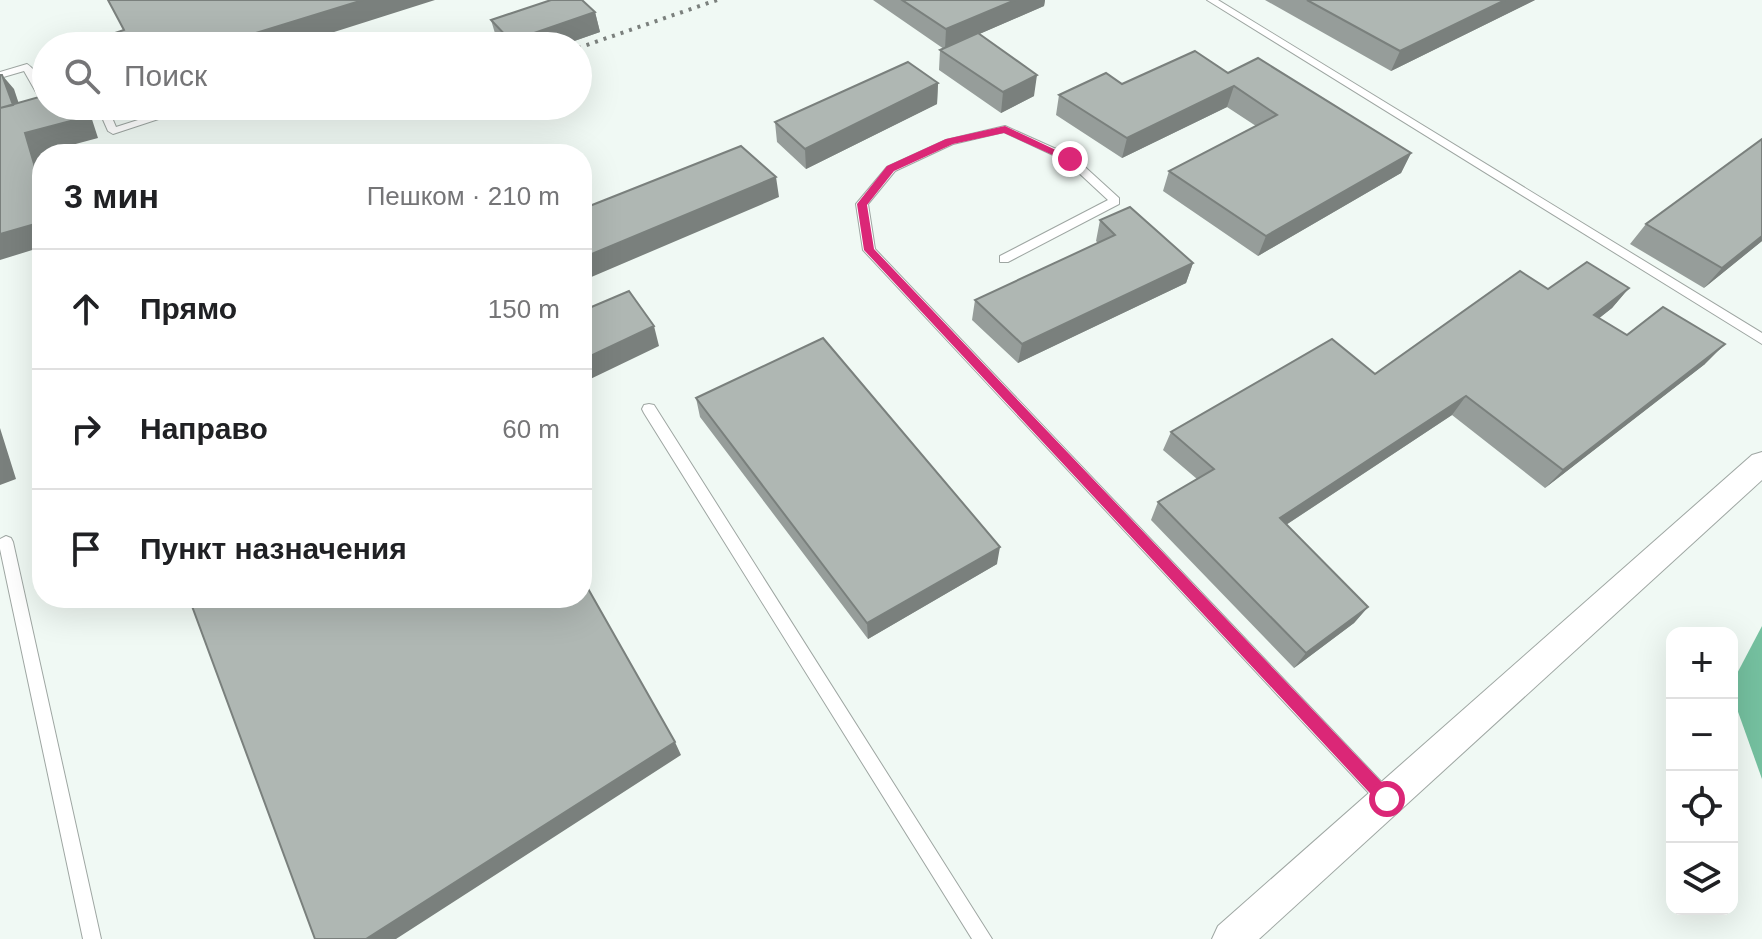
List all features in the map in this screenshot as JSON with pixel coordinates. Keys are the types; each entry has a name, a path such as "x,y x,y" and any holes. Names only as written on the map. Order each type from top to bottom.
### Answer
{"street":[{"path":"1231,939 1762,463"}],"lane":[{"path":"1212,0 1762,339"},
{"path":"0,75 27,67 32,76"},
{"path":"108,120 113,131 148,120"},
{"path":"1004,259 1115,201 1070,159 1005,129 950,142 891,169 862,204 869,250 1387,799"},
{"path":"649,409 983,939"},
{"path":"6,542 92,939"}],"shaded area":[{"path":"1762,626 1762,779 1738,712 1738,672"}],"building":[{"path":"108,0 363,0 259,32 118,32 124,30"},
{"path":"551,0 582,0 595,12 537,32 502,32 491,20"},
{"path":"902,0 1015,0 946,29"},
{"path":"1307,0 1505,0 1400,51"},
{"path":"978,33 1037,75 1003,92 940,50"},
{"path":"1195,51 1228,73 1258,58 1411,153 1266,236 1169,171 1277,115 1234,86 1127,138 1059,95 1106,73 1122,84"},
{"path":"908,62 938,83 805,149 775,122"},
{"path":"0,75 13,105 0,108"},
{"path":"32,99 32,120 74,120 25,133 32,157 32,225 0,234 0,108"},
{"path":"1762,139 1762,236 1722,268 1646,224"},
{"path":"741,146 776,177 592,254 592,205"},
{"path":"1130,207 1193,263 1022,344 975,300 1115,235 1100,220"},
{"path":"1587,262 1629,288 1594,315 1627,335 1663,307 1725,344 1563,470 1466,396 1280,518 1368,607 1306,653 1158,502 1214,469 1171,432 1332,339 1375,374 1520,271 1548,289"},
{"path":"629,291 654,326 592,355 592,307"},
{"path":"823,338 1000,547 867,623 696,398"},
{"path":"592,596 675,742 366,939 315,939 193,608 592,608"}],"railway":[{"path":"592,43 717,0"}],"route":[{"path":"1070,159 1005,129 950,142 891,169 862,204 869,250 1387,799"}]}
